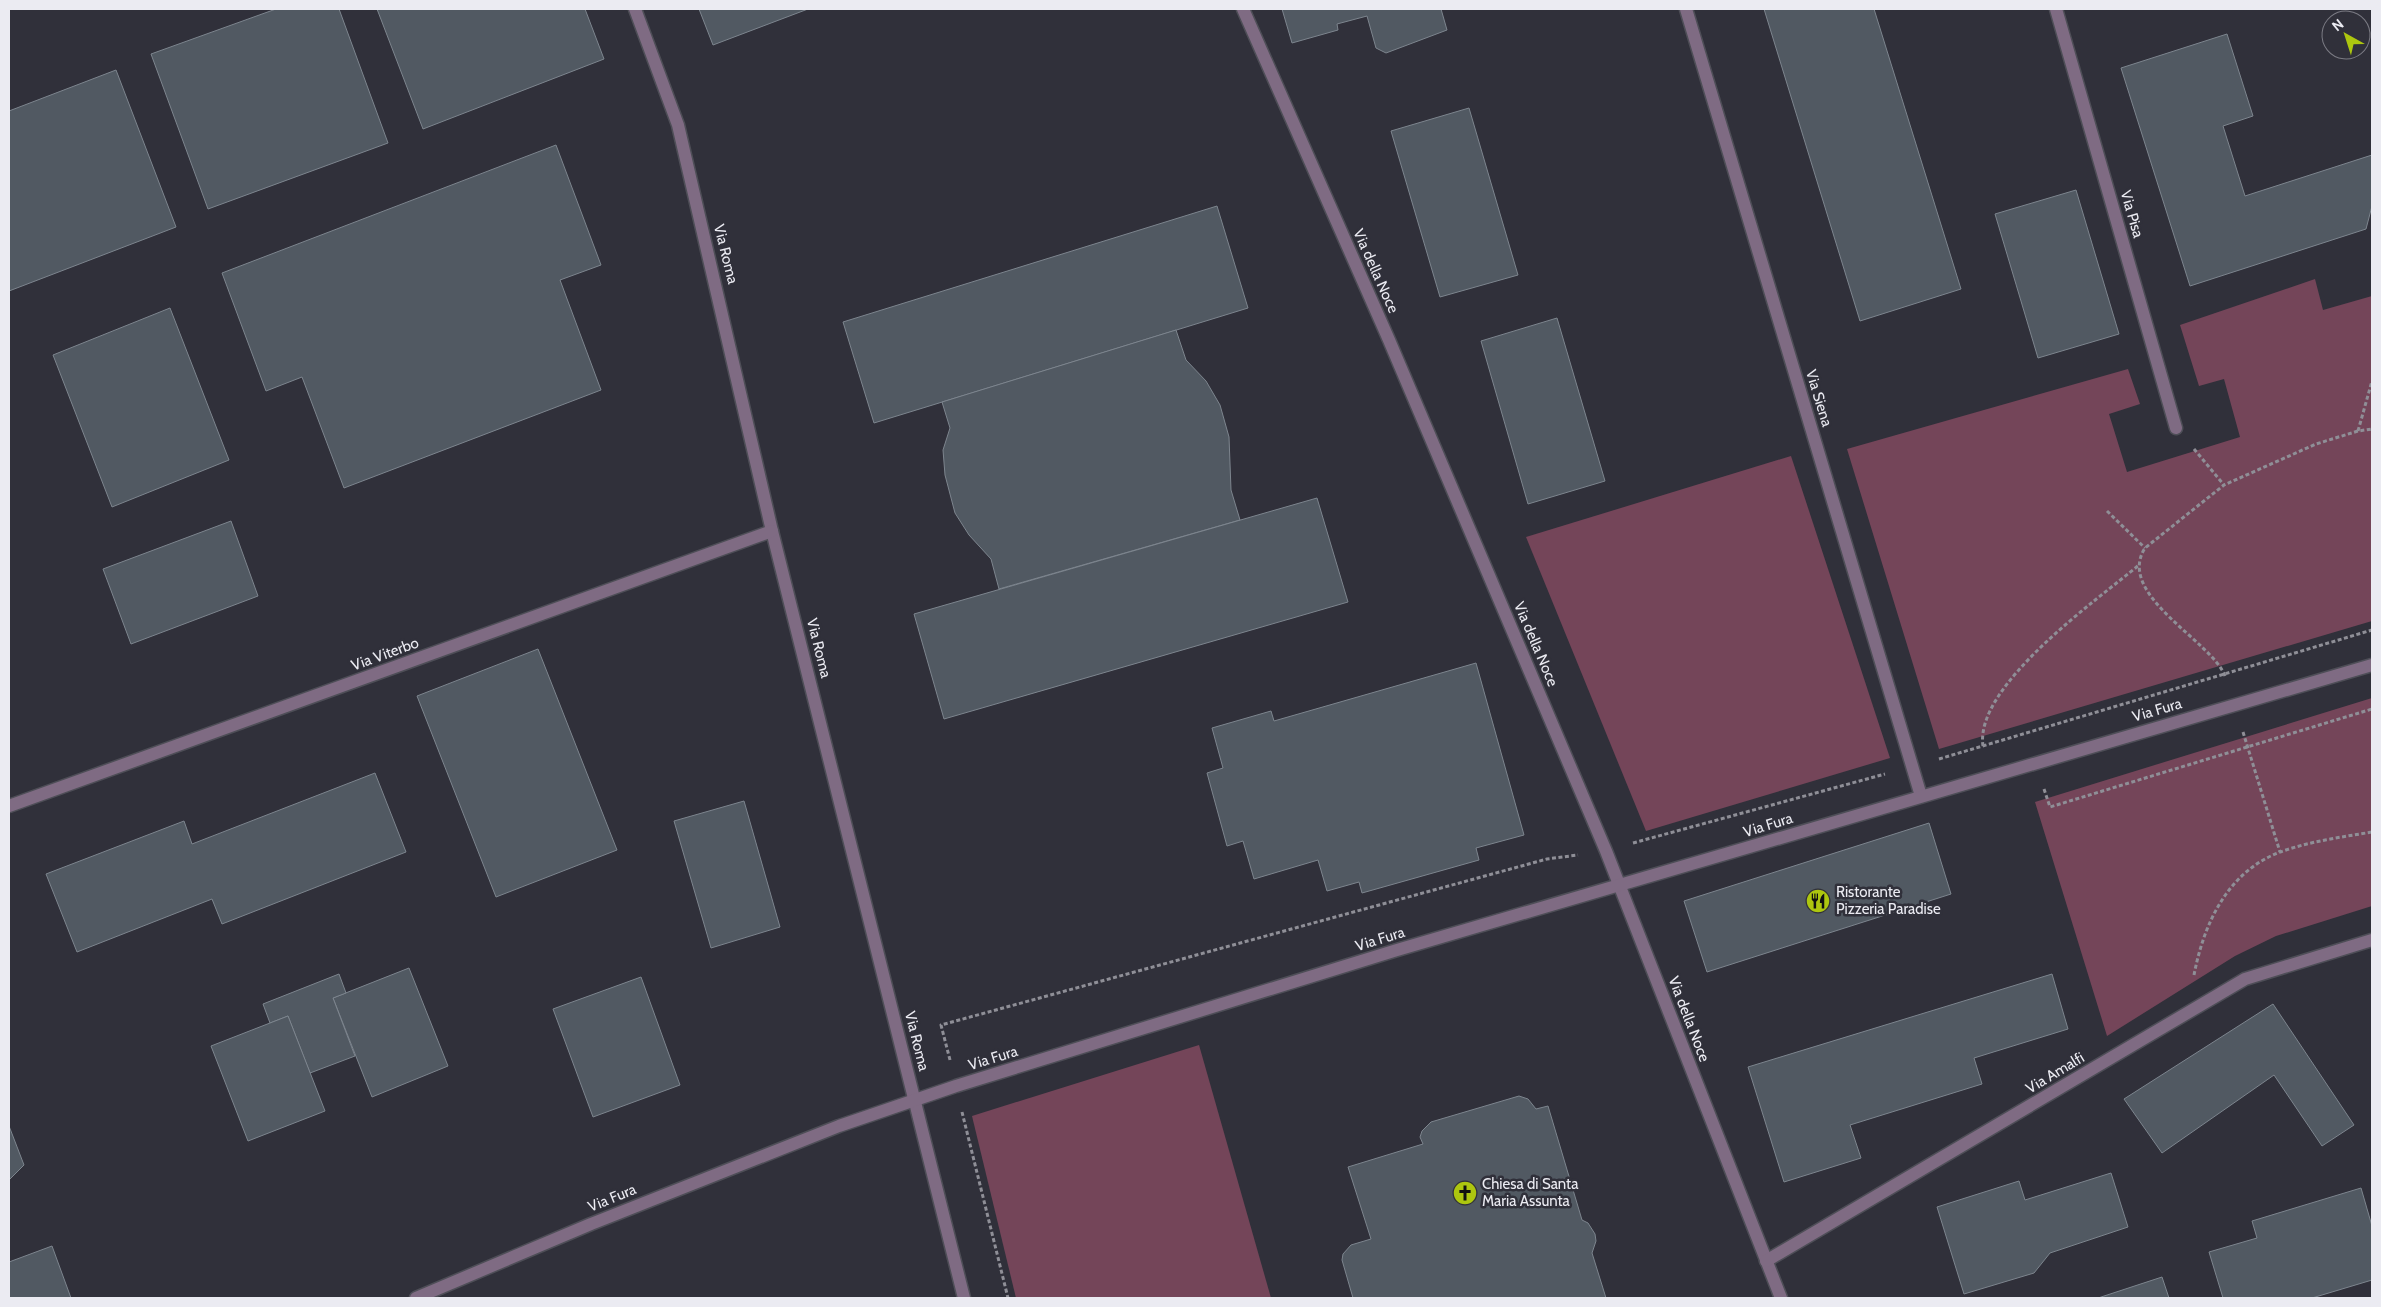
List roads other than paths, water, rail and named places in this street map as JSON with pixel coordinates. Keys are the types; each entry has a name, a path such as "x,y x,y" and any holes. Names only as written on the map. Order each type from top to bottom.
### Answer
{"street":[{"name":"Via Roma","path":"635,9 678,125 772,531 964,1298"},
{"name":"Via della Noce","path":"1243,9 1389,340 1606,851 1781,1298"},
{"name":"Via Siena","path":"1686,9 1921,796"},
{"name":"Via Pisa","path":"2056,9 2176,428"},
{"name":"Via Viterbo","path":"9,806 772,531"},
{"name":"Via Fura","path":"416,1298 590,1224 848,1123 915,1100 1387,953 2372,665"},
{"name":"Via Amalfi","path":"1766,1261 2245,979 2372,940"}],"place":[{"name":"Ristorante Pizzeria Paradise","path":"1818,901"},
{"name":"Chiesa di Santa Maria Assunta","path":"1465,1193"}]}
